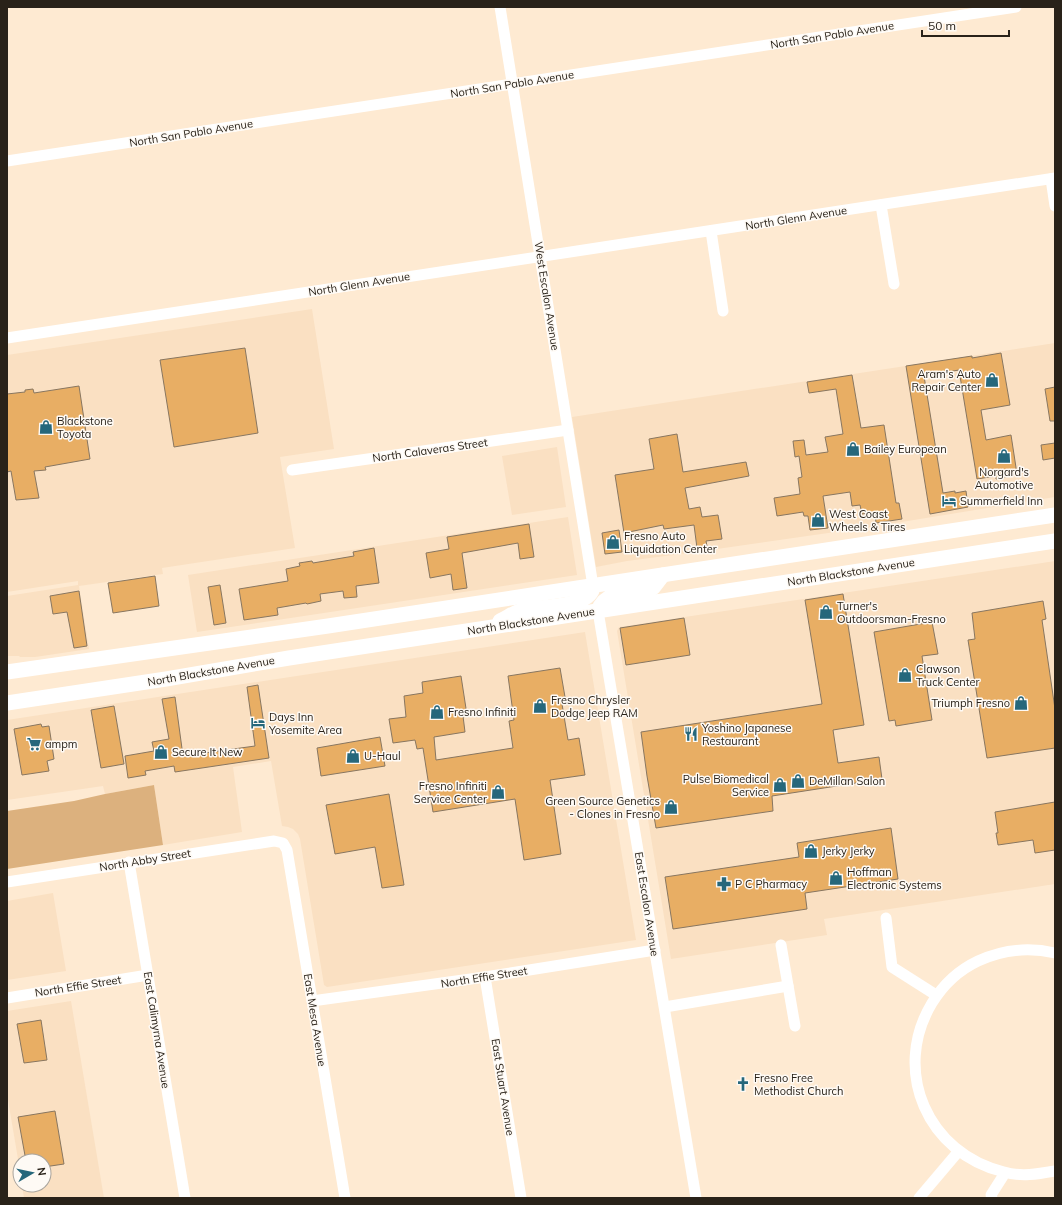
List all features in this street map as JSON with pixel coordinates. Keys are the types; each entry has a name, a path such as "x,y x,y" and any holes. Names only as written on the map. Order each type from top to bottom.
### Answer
{"main road":[{"path":"7,672 593,586 1055,515"},
{"name":"North Blackstone Avenue","path":"7,703 598,610 1055,541"},
{"path":"598,610 601,604 608,597 654,588 663,575"},
{"path":"489,627 520,611 579,602 591,594 593,586"}],"street":[{"name":"West Escalon Avenue","path":"500,7 593,586"},
{"name":"North San Pablo Avenue","path":"7,161 1016,7"},
{"name":"North Glenn Avenue","path":"7,338 1053,178 1055,206"},
{"path":"881,205 894,284"},
{"path":"711,231 723,311"},
{"name":"North Calaveras Street","path":"292,470 568,430"},
{"name":"East Escalon Avenue","path":"598,610 696,1198"},
{"name":"North Abby Street","path":"7,882 129,862 274,841 283,843"},
{"name":"East Mesa Avenue","path":"283,843 287,850 345,1198"},
{"name":"East Calimyrna Avenue","path":"129,862 185,1198"},
{"path":"886,918 892,967 936,995"},
{"path":"781,946 795,1026"},
{"name":"North Effie Street","path":"312,1001 485,977 655,950"},
{"path":"1055,953 1032,950 1010,951 989,956 969,966 951,979 936,995 925,1014 918,1034 914,1056 915,1078 921,1099 930,1119 942,1137 958,1152 980,1165 1005,1173 1030,1175 1055,1171"},
{"name":"North Effie Street","path":"7,998 148,975"},
{"name":"East Stuart Avenue","path":"485,977 521,1198"},
{"path":"664,1007 788,986"},
{"path":"920,1198 958,1152"},
{"path":"992,1198 992,1195 1005,1173"}],"shaded area":[{"path":"312,309 334,449 280,457 295,548 162,568 163,574 79,586 89,649 35,657 7,656 7,596 78,585 78,581 7,592 7,355"},
{"path":"1055,343 1055,497 877,526 627,561 596,567 572,417"},
{"path":"557,447 566,507 512,515 502,456"},
{"path":"568,517 577,575 197,632 188,575"},
{"path":"1055,561 1055,884 824,919 827,935 671,959 617,631 619,627"},
{"path":"585,632 636,940 327,987 324,985 300,839 298,834 293,829 282,826 271,761 233,767 242,832 163,845 154,785 105,794 103,786 7,800 7,720"},
{"path":"154,785 163,845 7,869 7,811 74,801"},
{"path":"53,893 66,971 7,980 7,901"},
{"path":"71,1001 104,1198 24,1198 23,1193 52,1193 52,1153 17,1153 7,1094 7,1011"}],"building":[{"path":"245,348 258,433 174,447 160,360"},
{"path":"1001,353 1010,405 981,410 986,440 1011,435 1017,474 996,479 996,476 977,479 959,370 924,376 943,493 966,491 968,507 930,514 906,366"},
{"path":"852,375 861,428 884,425 896,503 899,503 902,519 876,523 875,512 862,514 860,505 852,506 850,492 823,496 828,528 810,530 808,516 804,516 803,512 777,516 774,498 800,494 798,478 802,477 799,456 795,457 793,441 804,440 806,455 828,452 825,437 843,434 836,389 809,393 807,382"},
{"name":"Blackstone Toyota","path":"79,386 90,459 45,467 46,470 34,471 39,498 16,500 11,471 7,472 7,394 25,392 25,390 33,389 34,393"},
{"path":"1055,387 1055,421 1050,421 1045,389"},
{"path":"677,434 683,472 746,462 749,476 685,488 689,509 700,507 702,517 718,515 722,539 706,541 707,546 697,548 694,525 664,529 663,525 624,533 615,475 654,469 649,439"},
{"path":"1055,443 1055,458 1043,460 1041,445"},
{"path":"529,524 534,557 520,559 518,543 462,553 467,588 453,590 451,574 430,578 426,553 449,549 447,537"},
{"path":"619,530 622,552 605,554 602,533"},
{"path":"374,548 379,583 356,586 357,597 344,598 343,591 320,594 321,601 277,608 278,615 244,620 239,589 288,581 286,569 300,566 299,563 312,561 313,563 354,556 353,552"},
{"path":"155,576 159,606 113,613 108,583"},
{"path":"220,585 226,623 214,625 208,587"},
{"path":"79,591 87,646 74,648 67,612 53,614 50,596"},
{"path":"843,594 864,725 833,730 838,763 879,757 882,779 772,796 773,811 656,828 641,732 822,704 805,600"},
{"path":"1043,601 1046,619 1042,620 1055,709 1055,748 987,758 968,640 975,639 972,613"},
{"path":"684,618 690,655 626,665 620,628"},
{"path":"932,622 938,654 922,656 932,720 896,726 895,720 889,721 874,632"},
{"path":"560,668 565,697 561,698 568,740 579,738 585,775 550,780 561,854 524,860 515,799 433,812 423,748 417,749 415,740 393,743 389,719 406,717 404,696 423,693 422,682 461,676 467,715 463,716 465,732 434,737 436,760 513,748 509,721 514,720 508,676"},
{"name":"Days Inn Yosemite Area","path":"258,685 269,758 175,772 174,766 145,771 146,775 128,778 125,756 154,751 152,742 169,739 162,699 175,697 183,756 255,746 247,687"},
{"path":"114,706 124,764 101,768 91,710"},
{"name":"ampm","path":"41,724 42,727 49,726 54,759 47,761 49,771 22,775 14,729"},
{"path":"380,737 385,766 321,776 317,748"},
{"path":"389,794 404,885 382,888 375,847 335,854 326,805"},
{"path":"1055,802 1055,850 1035,853 1033,840 998,845 995,812"},
{"path":"891,828 898,879 805,893 807,909 673,929 665,877 799,857 797,843"},
{"path":"41,1020 47,1060 24,1063 17,1024"},
{"path":"55,1111 64,1164 52,1166 52,1153 25,1153 18,1117"}],"place":[{"name":"Aram's Auto Repair Center","path":"992,380"},
{"name":"Blackstone Toyota","path":"46,427"},
{"name":"Bailey European","path":"853,449"},
{"name":"Norgard's Automotive","path":"1004,456"},
{"name":"Summerfield Inn","path":"949,501"},
{"name":"West Coast Wheels & Tires","path":"818,520"},
{"name":"Fresno Auto Liquidation Center","path":"613,542"},
{"name":"Turner's Outdoorsman-Fresno","path":"826,612"},
{"name":"Clawson Truck Center","path":"905,675"},
{"name":"Triumph Fresno","path":"1021,703"},
{"name":"Fresno Chrysler Dodge Jeep RAM","path":"540,706"},
{"name":"Fresno Infiniti","path":"437,712"},
{"name":"Days Inn Yosemite Area","path":"258,723"},
{"name":"Yoshino Japanese Restaurant","path":"691,734"},
{"name":"ampm","path":"34,744"},
{"name":"Secure It New","path":"161,752"},
{"name":"U-Haul","path":"353,756"},
{"name":"DeMillan Salon","path":"798,781"},
{"name":"Pulse Biomedical Service","path":"780,785"},
{"name":"Fresno Infiniti Service Center","path":"498,792"},
{"name":"Green Source Genetics - Clones in Fresno","path":"671,807"},
{"name":"Jerky Jerky","path":"811,851"},
{"name":"Hoffman Electronic Systems","path":"836,878"},
{"name":"P C Pharmacy","path":"724,884"},
{"name":"Fresno Free Methodist Church","path":"743,1084"}]}
